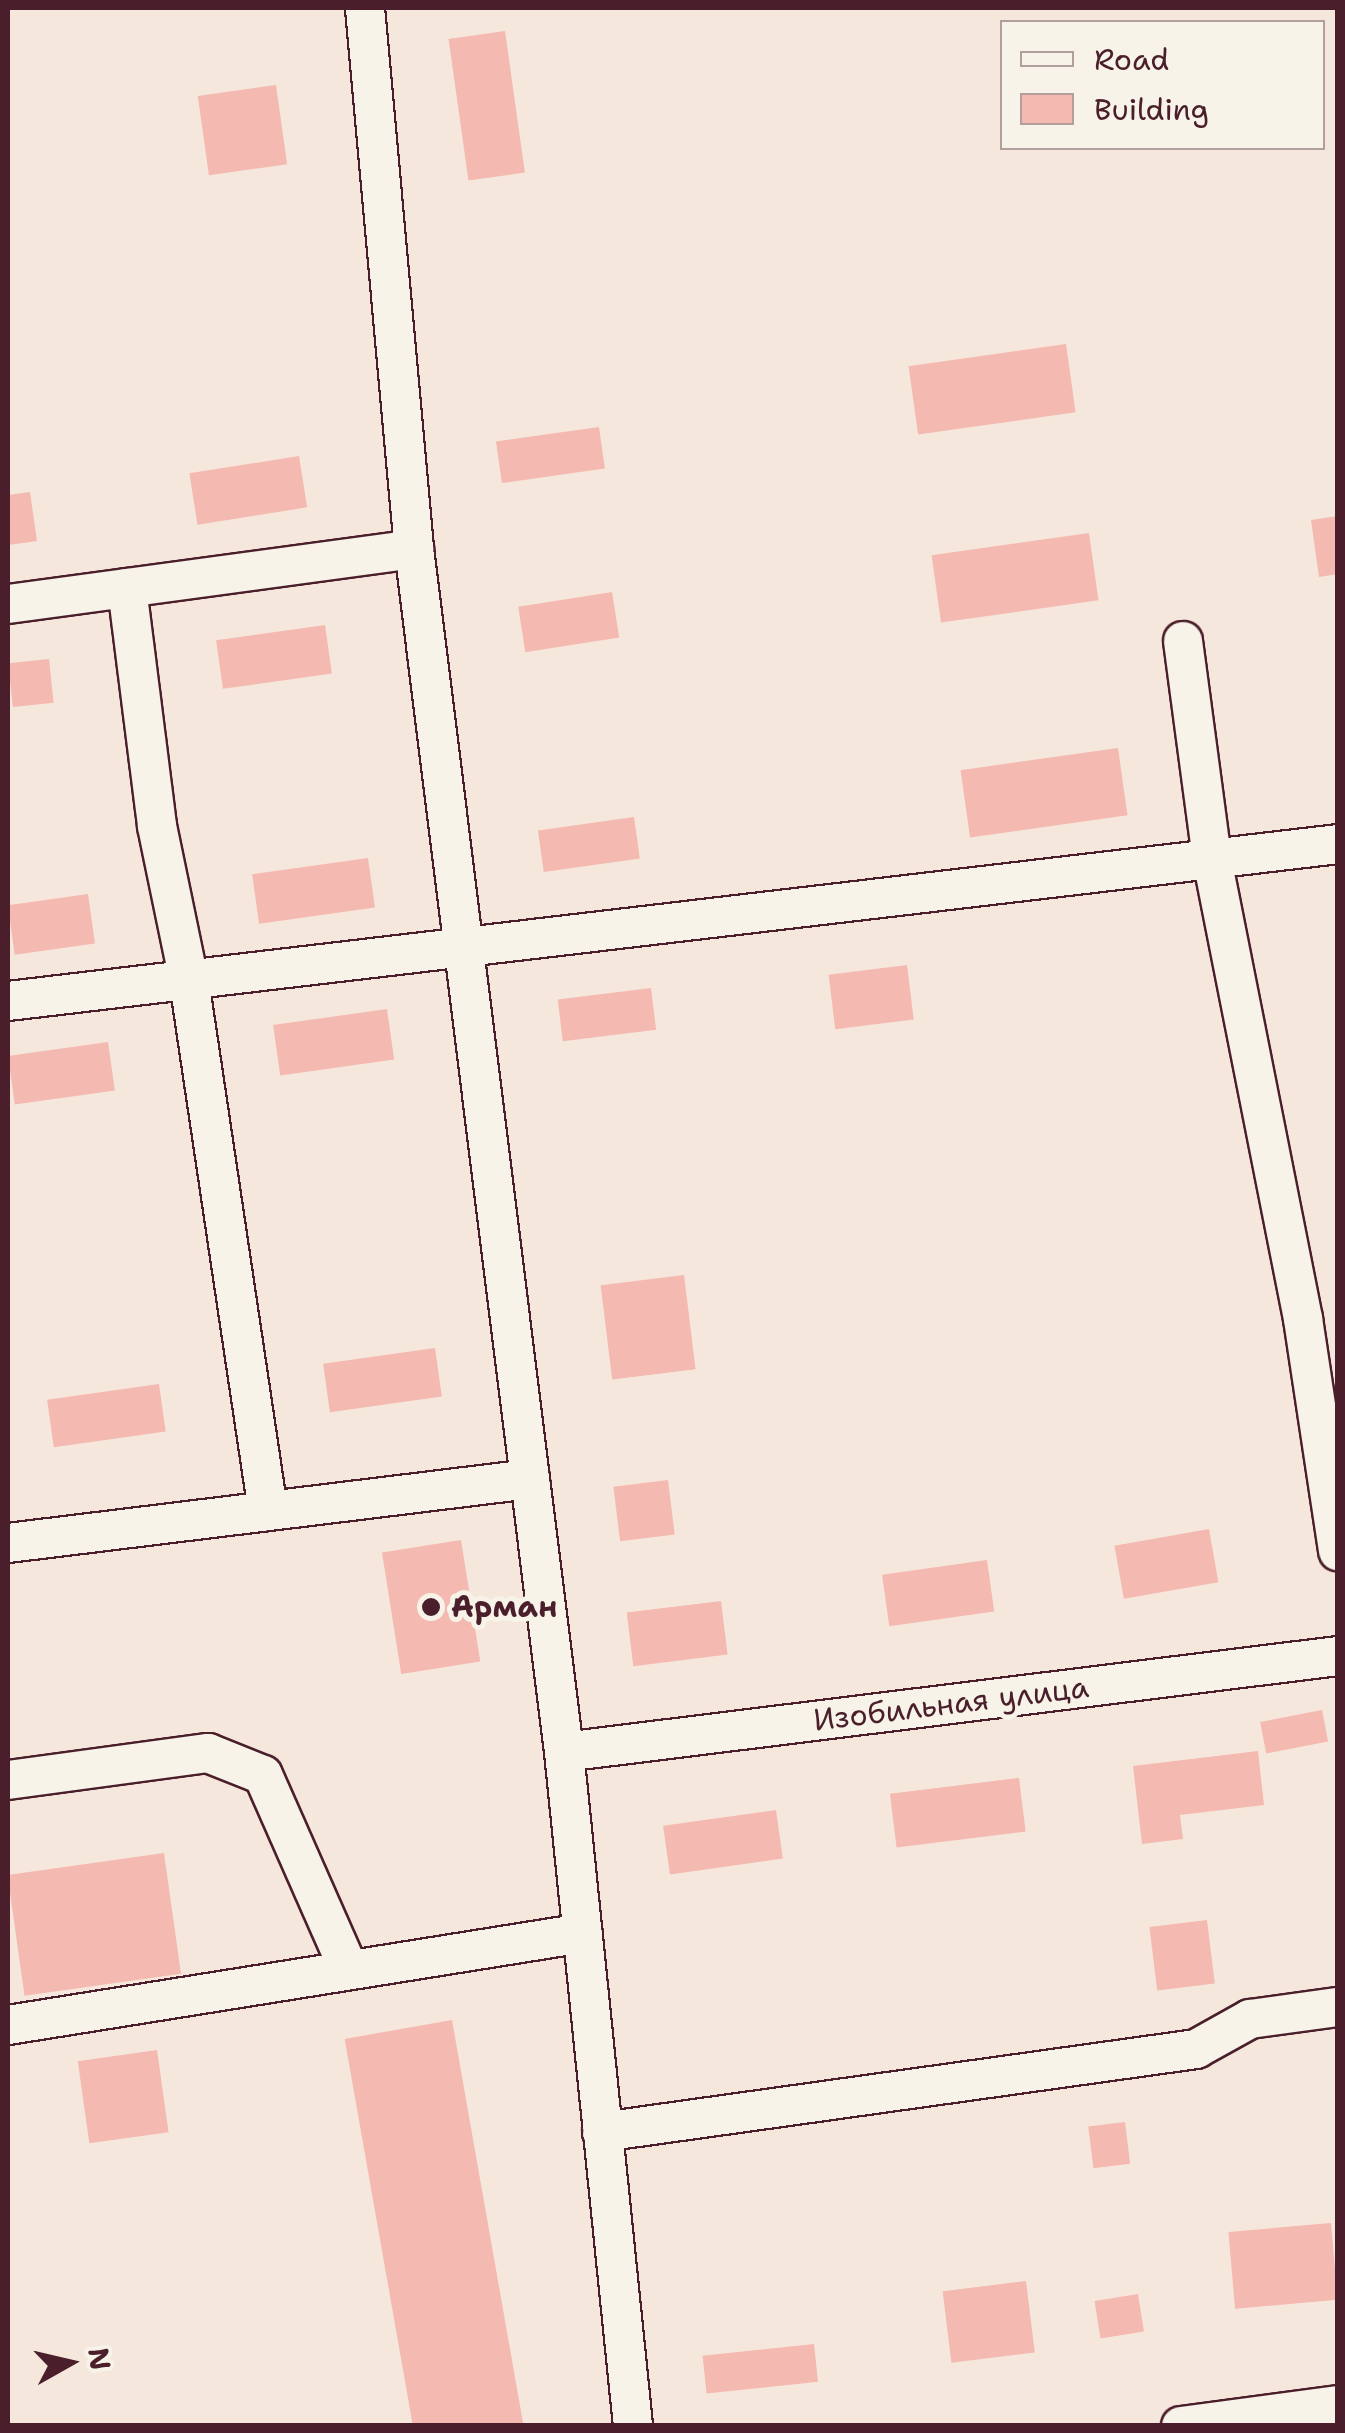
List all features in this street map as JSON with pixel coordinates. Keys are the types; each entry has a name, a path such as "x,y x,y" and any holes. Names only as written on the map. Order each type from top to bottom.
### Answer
{"street":[{"path":"365,8 414,548 564,1752 632,2426"},
{"path":"8,604 414,548"},
{"path":"127,588 156,826 189,981 268,1511"},
{"path":"1183,641 1212,859 1303,1319 1338,1551"},
{"path":"8,1002 1338,844"},
{"path":"8,1543 530,1479"},
{"name":"Изобильная улица","path":"564,1752 1338,1656"},
{"path":"8,1780 208,1754 263,1775 349,1970"},
{"path":"8,2025 583,1933"},
{"path":"602,2132 1196,2049 1250,2019 1338,2007"},
{"path":"1181,2426 1338,2406"}],"building":[{"path":"505,31 525,173 468,181 449,39"},
{"path":"276,85 287,164 209,175 198,96"},
{"path":"1066,344 1076,412 918,434 909,366"},
{"path":"599,427 605,469 502,483 496,441"},
{"path":"299,456 307,507 198,525 189,473"},
{"path":"30,492 37,541 8,545 8,495"},
{"path":"1338,516 1338,574 1319,577 1311,520"},
{"path":"1089,533 1098,600 941,622 932,555"},
{"path":"612,592 619,637 525,652 518,607"},
{"path":"325,625 332,674 223,689 216,640"},
{"path":"49,659 54,703 13,707 8,663"},
{"path":"1118,748 1127,815 970,837 961,770"},
{"path":"634,817 640,859 544,872 538,830"},
{"path":"368,858 375,908 259,924 252,874"},
{"path":"88,894 95,944 15,955 8,905"},
{"path":"907,965 914,1020 835,1029 829,975"},
{"path":"651,988 656,1030 563,1041 558,999"},
{"path":"387,1009 394,1060 280,1076 273,1025"},
{"path":"108,1042 115,1091 15,1105 8,1056"},
{"path":"684,1275 696,1369 612,1380 601,1285"},
{"path":"435,1348 442,1397 330,1412 323,1364"},
{"path":"159,1384 166,1432 54,1447 47,1400"},
{"path":"668,1480 675,1535 620,1541 613,1487"},
{"path":"1209,1529 1218,1582 1124,1599 1114,1546"},
{"name":"Арман","path":"461,1540 480,1661 401,1674 382,1553"},
{"path":"987,1560 994,1611 889,1626 882,1575"},
{"path":"721,1601 728,1655 633,1666 627,1613"},
{"path":"1322,1710 1328,1741 1266,1753 1260,1722"},
{"path":"1258,1751 1264,1805 1180,1815 1183,1839 1142,1844 1133,1766"},
{"path":"1019,1778 1026,1832 897,1847 890,1794"},
{"path":"776,1810 783,1859 670,1874 663,1826"},
{"path":"164,1853 181,1974 25,1996 8,1875"},
{"path":"1207,1920 1215,1984 1157,1991 1149,1927"},
{"path":"452,2020 524,2426 413,2426 345,2039"},
{"path":"157,2050 169,2132 89,2143 78,2061"},
{"path":"1125,2122 1130,2164 1093,2168 1088,2127"},
{"path":"1331,2223 1338,2300 1235,2309 1228,2232"},
{"path":"1026,2281 1035,2352 951,2363 943,2291"},
{"path":"1138,2294 1144,2332 1100,2338 1095,2301"},
{"path":"814,2344 818,2382 707,2393 703,2356"}],"place":[{"name":"Арман","path":"431,1607"}]}
